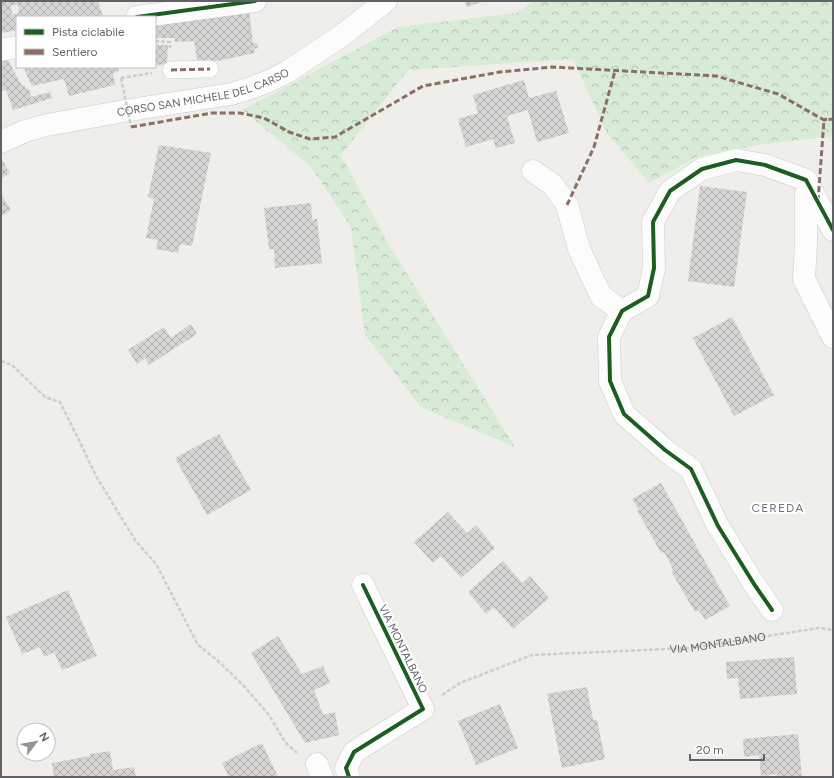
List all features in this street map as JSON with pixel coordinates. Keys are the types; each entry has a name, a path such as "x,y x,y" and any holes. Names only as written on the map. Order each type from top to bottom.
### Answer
{"street":[{"path":"145,16 255,1"},
{"name":"CORSO SAN MICHELE DEL CARSO","path":"1,142 25,131 47,125 231,94 251,88 287,72 342,36 386,1"},
{"path":"1,50 16,47"},
{"path":"171,70 210,70"},
{"path":"772,610 718,526 690,469 665,450 624,414 610,380 609,337 622,311 648,296 654,268 653,222 670,190 702,169 736,160 765,165 806,180 833,230"},
{"path":"533,171 553,184 567,205 580,249 601,296 622,311"},
{"path":"811,190 806,195 804,279 833,337"},
{"name":"VIA MONTALBANO","path":"349,777 346,768 354,752 423,709 363,585"}],"path":[{"path":"121,78 131,126"},
{"path":"1,361 12,365 45,397 60,402 96,476 135,540 156,564 198,645 217,660 244,686 268,715 285,742 304,760 320,771"}],"green space":[{"path":"535,1 833,1 833,136 757,145 697,157 649,183 607,133 573,59 408,70 341,155 389,245 515,447 421,407 365,335 351,227 311,167 243,110 398,27 516,13"}],"building":[{"path":"1,1 98,1 103,16 16,16 16,30 1,33","holes":["11,5 18,5 19,13 12,15"]},
{"path":"465,1 484,1 467,7"},
{"path":"249,10 253,43 257,43 258,48 254,49 255,53 198,65 194,41 175,42 175,38 156,38 156,19 204,19"},
{"path":"156,45 168,45 167,64 156,65"},
{"path":"8,60 22,86 24,85 26,89 29,89 31,97 50,92 52,98 13,110 6,90 1,91 1,61"},
{"path":"23,68 118,68 119,71 113,73 115,85 69,96 64,79 32,86"},
{"path":"524,80 529,98 556,91 569,133 537,142 528,110 507,116 515,143 496,148 493,139 466,147 458,119 478,113 473,95"},
{"path":"159,145 211,153 192,246 180,244 178,253 156,249 158,240 146,238 154,199 148,197"},
{"path":"2,160 10,173 1,179 1,161"},
{"path":"700,186 747,192 734,287 688,281"},
{"path":"1,194 11,210 1,216"},
{"path":"311,203 312,220 317,219 322,263 275,268 274,249 269,249 264,208"},
{"path":"732,317 774,395 734,416 693,338"},
{"path":"191,324 197,334 149,365 145,358 137,364 128,350 164,327 171,338"},
{"path":"219,434 251,490 207,515 175,458"},
{"path":"661,483 730,606 705,620 699,610 695,612 671,571 673,570 664,552 661,553 632,499"},
{"path":"448,512 467,533 476,525 495,548 461,578 441,556 433,563 414,542"},
{"path":"503,561 522,583 530,576 549,598 513,629 494,607 486,614 468,592"},
{"path":"68,590 97,656 62,670 54,652 44,657 40,647 22,654 6,617"},
{"path":"278,636 302,674 323,666 330,683 314,690 323,715 335,712 339,735 305,743 251,653"},
{"path":"794,657 797,694 740,699 738,678 727,679 726,662"},
{"path":"587,687 593,720 597,720 605,759 562,768 547,694"},
{"path":"500,704 518,748 476,765 458,721"},
{"path":"798,734 802,777 777,777 777,774 761,776 759,755 744,757 743,739"},
{"path":"262,743 278,777 229,777 222,763"},
{"path":"110,751 113,770 134,767 136,777 54,777 52,763"}],"marked path":[{"path":"131,127 212,113 240,113 264,118 289,132 310,139 335,137 423,86 500,72 553,67 716,76 778,94 824,120 833,119"},
{"path":"171,70 210,69"},
{"path":"567,205 594,147 615,71"},
{"path":"818,201 824,120 827,119"}],"cycle path":[{"path":"144,16 255,1"},
{"path":"772,610 718,526 691,469 665,450 624,414 610,381 609,337 622,311 648,296 654,268 653,222 670,191 702,169 736,160 765,165 806,180 833,230"},
{"path":"349,777 346,768 354,752 423,709 363,585"}],"district":[{"name":"CEREDA","path":"778,508"}]}
